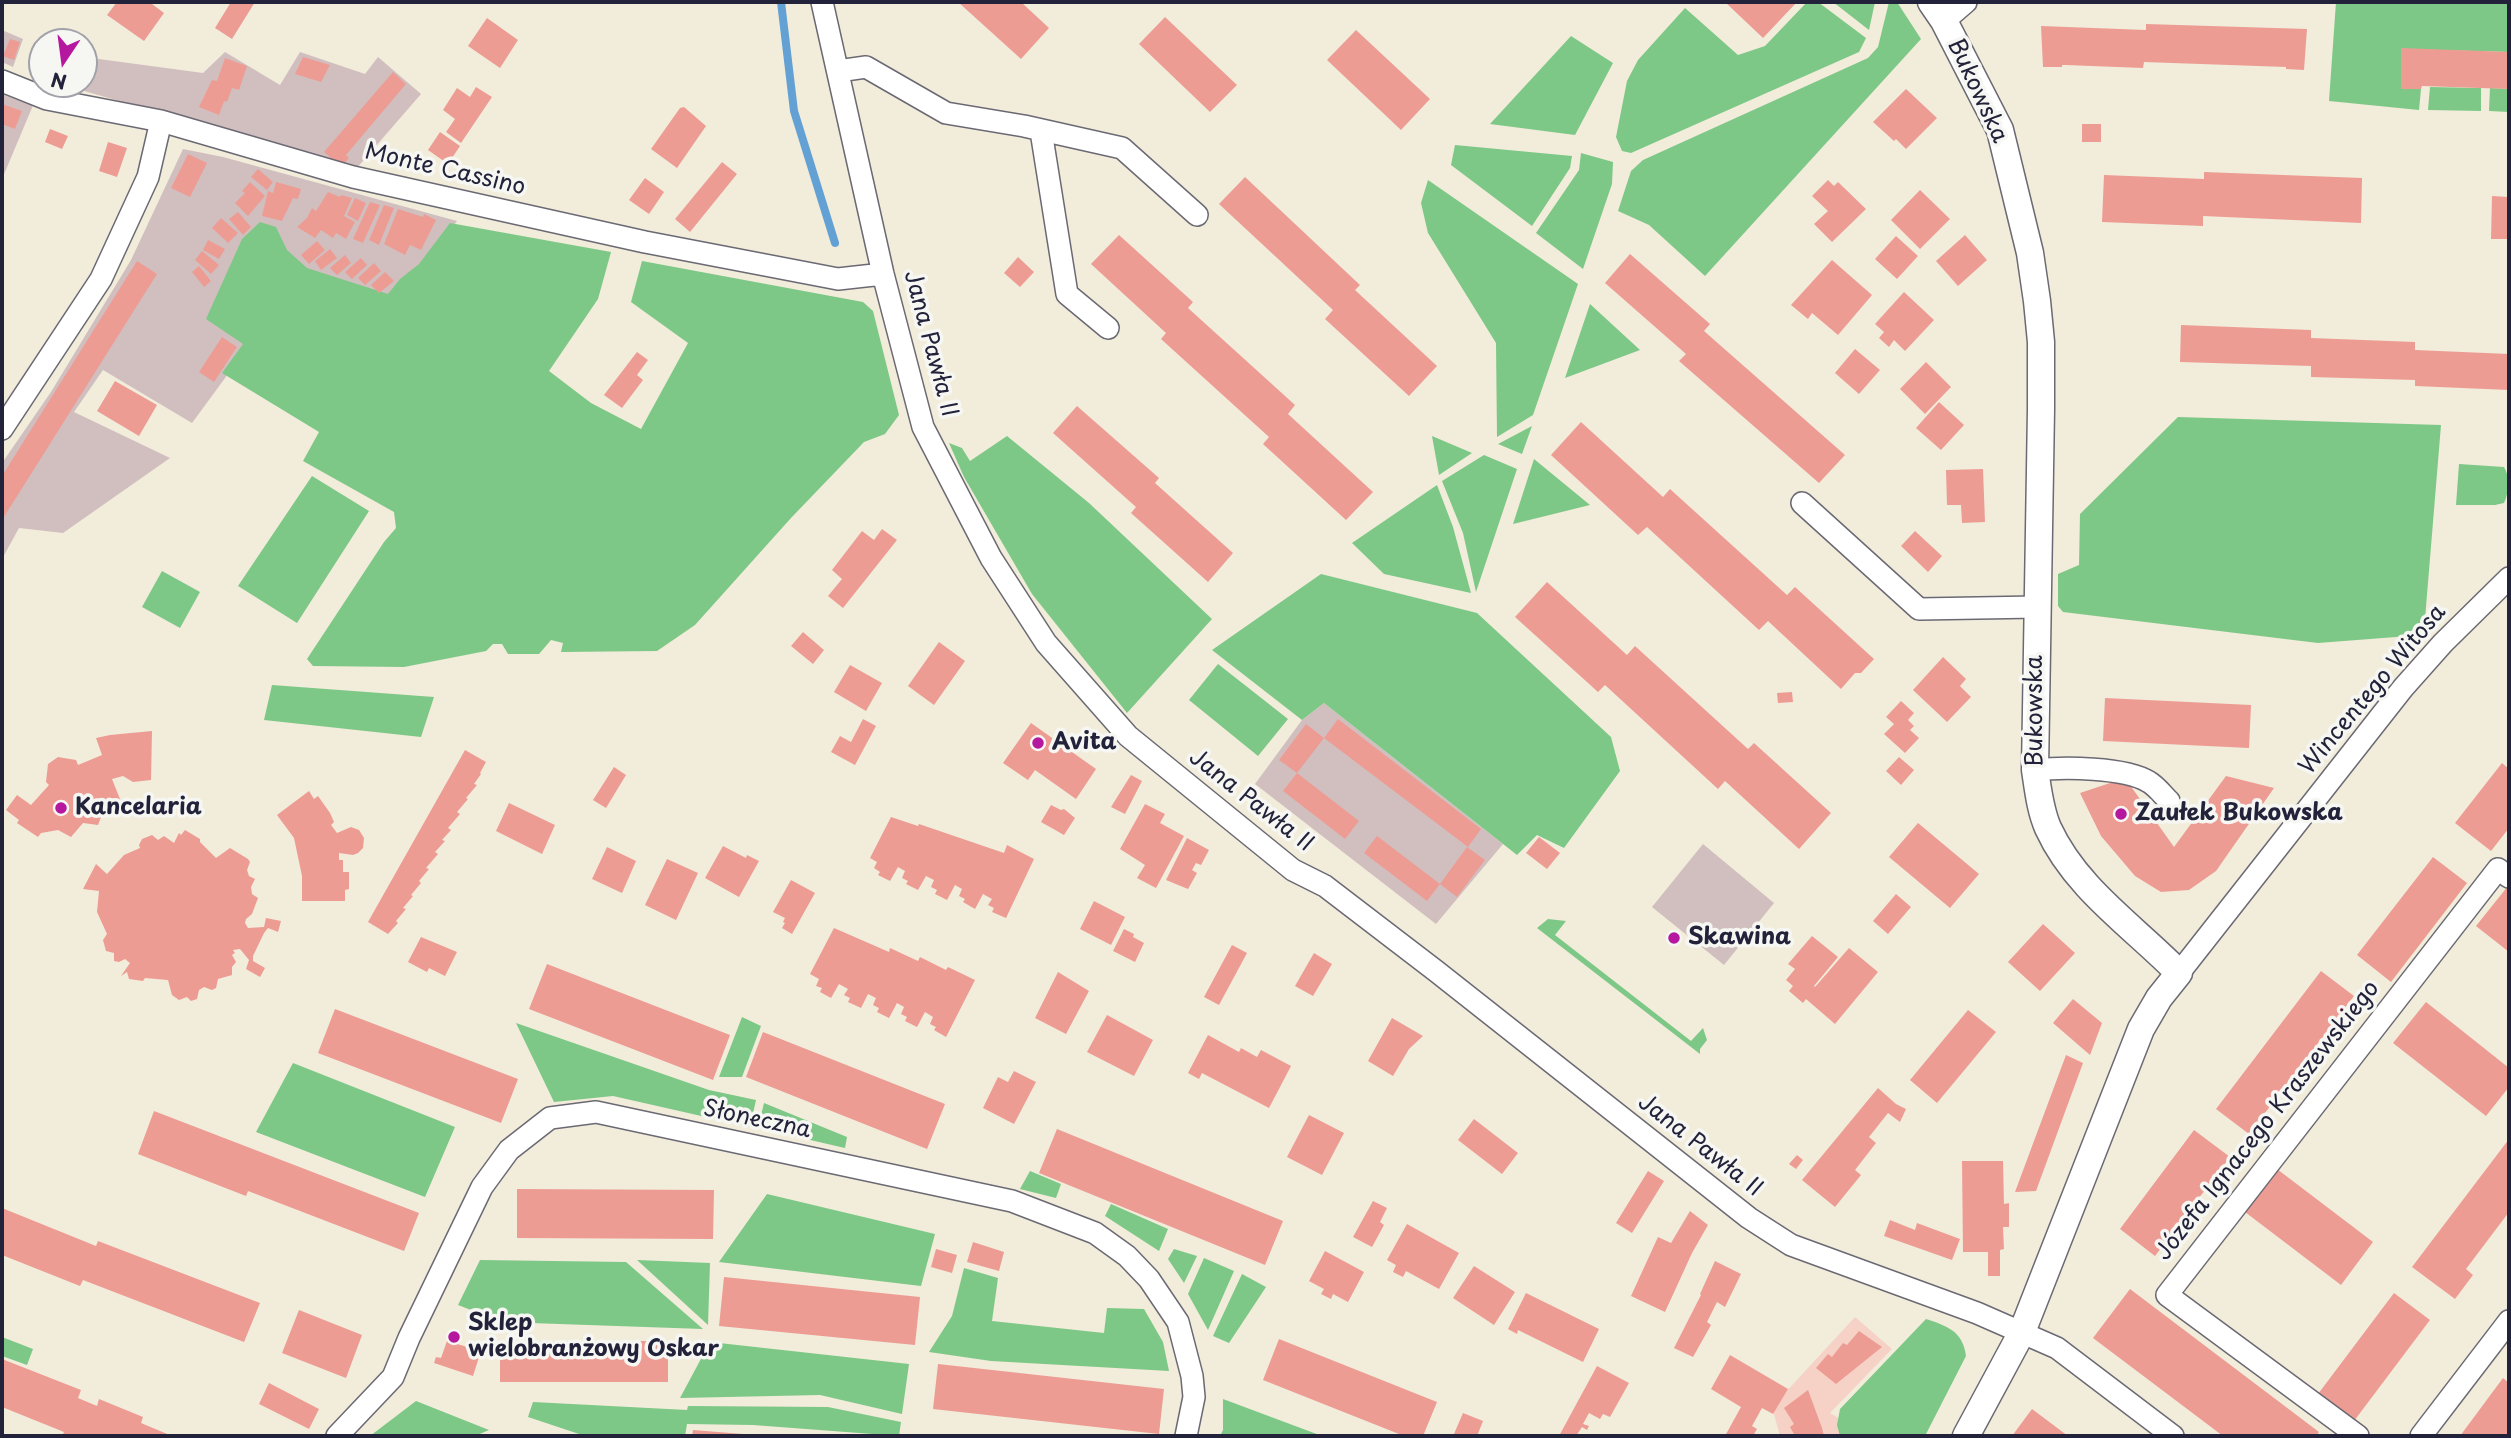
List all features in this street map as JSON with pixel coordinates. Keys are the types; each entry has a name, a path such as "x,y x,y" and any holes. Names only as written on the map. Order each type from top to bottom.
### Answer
{"street":[{"name":"Jana Pawła II","path":"822,2 883,274 923,427 991,558 1046,643 1128,736 1293,870 1325,886 1749,1219 1791,1245 2022,1332 2057,1348 2173,1436"},
{"name":"Bukowska","path":"1966,2 1937,11 2000,130 2030,253 2041,342 2035,769 2038,794 2047,825 2076,874 2105,905 2179,972"},
{"path":"838,71 866,67 946,113 1122,148 1197,215"},
{"name":"Monte Cassino","path":"2,81 47,99 161,121 353,177 645,242 838,279 883,274"},
{"path":"2,429 101,279 148,177 161,121"},
{"path":"1041,131 1067,294 1108,328"},
{"path":"1802,503 1919,609 2037,607"},
{"name":"Wincentego Witosa","path":"2179,972 2403,688 2443,643 2509,578"},
{"path":"2035,769 2115,772 2149,782 2169,801"},
{"name":"Józefa Ignacego Kraszewskiego","path":"2358,1436 2167,1295 2498,869 2509,877"},
{"path":"1966,1436 2022,1332 2141,1029 2159,998 2179,972"},
{"name":"Słoneczna","path":"337,1436 393,1377 482,1187 509,1150 550,1118 596,1112 1012,1201 1095,1233 1127,1256 1149,1279 1178,1322 1192,1376 1194,1397 1186,1436"},
{"path":"2421,1436 2509,1321"}],"shaded area":[{"path":"2,30 23,39 13,67 2,62"},
{"path":"225,52 280,85 300,52 365,74 378,57 421,94 356,169 98,95 98,59 203,73"},
{"path":"2,90 34,103 2,179"},
{"path":"183,149 223,157 457,221 396,302 250,344 192,423 103,370 74,412 170,458 63,533 19,528 2,559 2,463 51,392 131,260"},
{"path":"1324,703 1503,844 1436,924 1255,784 1302,720"},
{"path":"1703,844 1774,903 1724,965 1652,907"},
{"path":"1855,1317 1892,1349 1830,1413 1848,1424 1850,1436 1780,1436 1772,1407"}],"green space":[{"path":"1807,2 1818,2 1866,38 1859,52 1631,153 1622,151 1616,137 1627,81 1638,60 1685,8 1738,55 1765,46"},
{"path":"1833,2 1875,2 1869,30"},
{"path":"1889,2 1897,2 1921,39 1705,276 1649,225 1618,211 1631,171 1643,160 1868,58 1878,47"},
{"path":"2336,2 2509,2 2509,52 2401,49 2402,89 2421,89 2419,110 2329,101"},
{"path":"1571,36 1613,63 1575,135 1490,124"},
{"path":"2430,87 2481,88 2481,111 2428,110"},
{"path":"2490,88 2509,89 2509,112 2489,111"},
{"path":"1455,145 1572,156 1570,168 1532,226 1451,165"},
{"path":"1581,153 1613,162 1612,184 1583,269 1536,233 1579,170"},
{"path":"1428,180 1578,284 1533,415 1497,437 1496,343 1428,233 1421,203"},
{"path":"260,222 276,227 287,250 307,268 388,294 400,279 419,264 450,223 611,252 598,299 549,371 591,403 641,429 688,343 631,302 642,261 863,302 873,311 899,415 885,434 864,442 695,625 657,651 561,652 563,643 551,640 539,654 508,654 502,644 493,644 486,651 404,667 313,666 307,659 396,528 394,512 303,461 319,432 222,373 243,344 206,319 242,239"},
{"path":"1590,304 1640,350 1565,378"},
{"path":"2178,417 2441,425 2425,619 2409,636 2318,643 2063,612 2058,606 2058,574 2079,565 2080,514"},
{"path":"1532,426 1522,454 1498,444"},
{"path":"1007,436 1089,503 1212,619 1127,713 1032,594 964,477 949,443 962,448 970,461"},
{"path":"1432,436 1472,453 1439,475"},
{"path":"1484,455 1517,469 1476,592 1463,533 1442,481"},
{"path":"1534,459 1590,505 1513,524"},
{"path":"2459,464 2504,467 2508,485 2504,503 2456,505"},
{"path":"312,476 369,511 297,623 238,586"},
{"path":"1437,485 1453,527 1471,593 1384,574 1352,543"},
{"path":"162,571 200,592 180,628 142,607"},
{"path":"1321,574 1477,613 1611,737 1620,771 1564,848 1537,835 1517,855 1324,703 1302,720 1212,650"},
{"path":"1218,664 1288,719 1258,756 1189,700"},
{"path":"272,685 434,697 421,737 264,720"},
{"path":"1548,919 1566,921 1555,935 1691,1041 1703,1028 1707,1040 1700,1049 1700,1054 1537,928"},
{"path":"742,1017 761,1026 742,1077 719,1077"},
{"path":"516,1023 709,1090 756,1100 750,1127 613,1096 554,1102"},
{"path":"293,1063 455,1127 425,1197 256,1132"},
{"path":"764,1103 847,1137 845,1148 758,1128"},
{"path":"1030,1171 1061,1184 1056,1198 1020,1189"},
{"path":"767,1194 935,1234 921,1286 719,1262"},
{"path":"1111,1204 1168,1229 1159,1251 1105,1216"},
{"path":"1174,1249 1197,1256 1184,1283 1168,1259"},
{"path":"1204,1258 1234,1271 1208,1330 1188,1294"},
{"path":"480,1260 626,1262 703,1329 502,1322 458,1305"},
{"path":"637,1260 710,1263 708,1325"},
{"path":"964,1268 998,1278 992,1321 1104,1333 1107,1308 1144,1309 1163,1342 1169,1371 991,1361 929,1352 952,1316"},
{"path":"1242,1274 1266,1287 1229,1343 1213,1336"},
{"path":"1926,1319 1947,1327 1958,1335 1966,1356 1925,1436 1840,1436 1837,1425 1840,1409"},
{"path":"2,1337 33,1349 27,1365 2,1356"},
{"path":"710,1342 909,1364 902,1414 820,1395 680,1398"},
{"path":"1223,1399 1322,1436 1220,1436 1223,1430"},
{"path":"416,1401 489,1430 475,1436 370,1436"},
{"path":"533,1402 687,1410 688,1406 828,1407 901,1422 899,1436 753,1425 687,1424 685,1436 585,1436 528,1417"}],"building":[{"path":"117,2 153,2 152,4 164,13 144,41 107,15"},
{"path":"231,2 255,2 232,39 215,28"},
{"path":"958,2 1021,2 1049,28 1021,59"},
{"path":"1725,2 1794,2 1796,3 1763,38"},
{"path":"1165,17 1237,85 1210,112 1139,44"},
{"path":"487,18 518,40 500,68 468,46"},
{"path":"2146,24 2307,29 2304,70 2144,62 2143,68 2066,65 2043,67 2041,26 2146,30"},
{"path":"1356,30 1430,99 1401,130 1327,60"},
{"path":"10,39 20,42 14,60 3,56"},
{"path":"2401,48 2509,52 2509,89 2422,86 2421,89 2401,89"},
{"path":"303,57 330,65 321,82 295,74"},
{"path":"225,58 247,66 239,90 232,88 219,115 199,107 212,80 217,81"},
{"path":"393,72 406,84 346,155 349,158 341,167 324,152"},
{"path":"476,87 492,97 461,143 446,132 455,119 443,110 457,88 470,97"},
{"path":"1906,89 1937,118 1906,149 1873,122"},
{"path":"2,104 22,111 15,129 2,124"},
{"path":"684,107 706,126 677,168 651,149 680,108"},
{"path":"2082,124 2101,124 2101,142 2082,142"},
{"path":"50,129 68,136 62,149 45,142"},
{"path":"440,132 460,146 448,164 428,150"},
{"path":"108,142 127,148 117,177 99,171"},
{"path":"188,154 207,163 190,197 171,188"},
{"path":"722,162 737,174 690,232 675,219"},
{"path":"258,169 273,182 267,190 251,177"},
{"path":"2204,172 2362,178 2361,223 2203,216 2203,226 2102,222 2104,175 2204,179"},
{"path":"1245,177 1360,285 1355,290 1437,366 1409,396 1325,319 1333,310 1219,204"},
{"path":"645,178 664,192 649,214 629,200"},
{"path":"1828,180 1834,186 1838,182 1866,209 1832,242 1814,224 1828,211 1812,196"},
{"path":"250,182 265,196 248,216 235,203 245,193 242,191"},
{"path":"276,182 301,189 298,199 293,198 282,221 262,216 268,191 273,193"},
{"path":"1920,190 1950,219 1920,249 1891,220"},
{"path":"328,192 352,198 344,216 355,222 346,239 336,233 333,238 321,230 315,238 297,227 307,218 312,208 316,211"},
{"path":"2492,196 2509,197 2509,239 2491,239"},
{"path":"355,198 366,203 358,221 347,215"},
{"path":"370,202 380,205 363,243 353,239"},
{"path":"384,205 394,208 379,245 369,240"},
{"path":"398,209 423,217 424,214 436,220 421,250 410,245 405,255 384,244"},
{"path":"238,212 251,227 243,235 229,219"},
{"path":"221,218 238,233 228,243 212,228"},
{"path":"1119,235 1193,302 1188,308 1295,405 1288,414 1373,492 1346,520 1263,444 1269,437 1161,339 1166,333 1091,264"},
{"path":"1965,235 1987,260 1958,286 1936,261"},
{"path":"1896,236 1918,256 1897,279 1875,259"},
{"path":"208,240 225,249 219,259 203,250"},
{"path":"317,241 325,250 309,264 301,255"},
{"path":"330,249 337,258 321,270 315,261"},
{"path":"202,251 219,265 211,274 195,260"},
{"path":"1630,254 1710,324 1704,331 1845,455 1819,483 1679,361 1686,354 1605,283"},
{"path":"345,255 351,263 337,275 330,268"},
{"path":"1018,257 1034,272 1020,287 1004,273"},
{"path":"361,258 367,265 352,279 345,272"},
{"path":"1832,260 1872,295 1838,335 1812,313 1808,319 1791,305"},
{"path":"137,261 157,274 2,520 2,476"},
{"path":"374,263 381,271 365,285 358,278"},
{"path":"199,266 211,281 204,287 192,272"},
{"path":"385,272 394,281 379,293 371,285"},
{"path":"1904,292 1934,320 1905,351 1894,340 1889,347 1879,338 1884,332 1875,324"},
{"path":"2181,325 2311,330 2311,338 2415,342 2415,350 2509,354 2509,390 2415,386 2415,380 2311,377 2311,366 2180,362"},
{"path":"222,337 237,347 214,382 199,372"},
{"path":"1855,349 1880,370 1859,394 1835,373"},
{"path":"637,352 648,360 637,375 643,380 622,408 604,395"},
{"path":"1926,362 1951,387 1925,414 1900,389"},
{"path":"115,381 157,405 139,436 97,411"},
{"path":"1939,402 1964,425 1941,450 1916,428"},
{"path":"1077,406 1159,478 1155,483 1233,553 1208,582 1131,513 1136,507 1053,433"},
{"path":"1581,422 1663,497 1670,489 1787,595 1795,587 1874,659 1861,673 1855,673 1841,689 1768,621 1759,630 1647,527 1638,535 1551,455"},
{"path":"1983,469 1985,522 1962,523 1961,505 1947,505 1946,470"},
{"path":"882,529 897,540 843,608 828,596 842,579 832,570 862,531 874,540"},
{"path":"1915,531 1942,556 1928,572 1901,546"},
{"path":"1547,582 1627,655 1635,646 1748,749 1754,743 1831,813 1799,849 1725,781 1718,789 1605,685 1598,692 1515,617"},
{"path":"803,632 824,650 813,664 791,646"},
{"path":"939,642 965,661 934,705 908,686"},
{"path":"1943,657 1966,679 1960,686 1971,697 1947,722 1913,690"},
{"path":"850,665 882,683 866,711 834,692"},
{"path":"1792,692 1793,702 1778,703 1777,693"},
{"path":"2105,698 2251,705 2249,748 2103,741"},
{"path":"1901,701 1914,713 1908,720 1914,726 1910,730 1919,738 1905,753 1884,734 1894,724 1886,717"},
{"path":"863,719 876,726 855,765 831,752 840,736 851,742"},
{"path":"1338,719 1481,829 1468,847 1324,738"},
{"name":"Avita","path":"1031,723 1096,769 1076,799 1035,770 1028,780 1003,763"},
{"path":"1306,724 1324,738 1297,773 1279,760"},
{"path":"152,731 151,780 133,782 123,776 112,779 122,804 103,812 98,825 83,823 71,837 58,830 41,833 38,837 17,823 19,820 6,810 17,795 31,805 49,785 46,782 48,764 58,757 76,760 78,765 102,755 96,738"},
{"path":"465,750 486,762 474,784 477,785 457,812 460,814 448,828 451,830 435,852 438,854 426,868 429,869 403,908 406,909 396,921 398,923 388,934 368,922"},
{"path":"1899,757 1914,770 1901,785 1886,771"},
{"path":"2502,763 2509,769 2509,828 2491,851 2455,823"},
{"path":"614,767 626,775 606,808 593,800"},
{"path":"1297,773 1359,821 1345,839 1283,791"},
{"path":"1131,775 1142,781 1125,814 1111,807"},
{"name":"Zaułek Bukowska","path":"2226,776 2274,788 2216,871 2189,890 2161,892 2135,876 2101,836 2080,793 2125,778 2174,847"},
{"path":"309,791 314,799 318,796 330,813 334,822 331,825 337,833 351,827 359,830 364,838 363,848 358,853 339,853 339,860 343,860 343,872 349,872 349,889 345,890 345,901 302,901 302,876 294,838 277,815"},
{"path":"509,803 555,825 542,854 496,831"},
{"path":"1145,804 1165,814 1160,823 1184,836 1156,888 1137,878 1145,865 1120,849"},
{"path":"1051,805 1064,809 1075,818 1064,835 1041,822"},
{"path":"891,817 1004,853 1007,845 1034,859 1006,918 992,912 994,908 988,905 992,899 983,894 975,909 963,902 965,899 959,896 962,889 955,885 947,900 935,894 937,890 931,887 934,880 926,876 918,890 906,884 908,881 902,878 905,871 898,867 890,881 878,875 880,872 874,868 877,862 870,858"},
{"path":"1918,823 1979,874 1950,908 1889,857"},
{"path":"185,830 200,839 216,858 230,848 250,862 247,870 249,876 255,879 251,887 252,894 258,898 252,914 246,919 248,928 264,927 266,918 281,921 278,932 268,928 264,933 253,956 253,961 265,968 260,977 246,969 249,960 240,949 233,950 235,953 232,955 236,962 232,967 232,975 218,979 216,988 212,990 204,987 199,990 197,999 191,1001 187,997 179,1000 172,995 168,980 129,979 127,972 121,976 130,963 125,959 114,961 114,953 106,951 103,940 107,934 97,912 99,891 83,889 96,864 107,874 124,855 140,848 142,839 152,835 158,840 164,836 174,843 179,833 181,835"},
{"path":"1377,836 1440,884 1427,901 1364,853"},
{"path":"1539,837 1560,853 1547,869 1526,853"},
{"path":"1187,838 1209,850 1201,865 1196,863 1192,870 1197,873 1188,889 1166,880"},
{"path":"723,846 746,858 747,855 759,861 739,897 705,878"},
{"path":"607,847 636,861 622,893 592,879"},
{"path":"1467,847 1485,860 1457,897 1440,884"},
{"path":"2433,857 2467,883 2391,982 2357,955"},
{"path":"667,859 698,873 676,920 645,905"},
{"path":"791,880 815,893 792,934 782,928 785,918 773,912"},
{"path":"2509,887 2509,952 2476,926"},
{"path":"1896,894 1911,907 1888,934 1873,921"},
{"path":"1094,901 1125,917 1111,945 1080,929"},
{"path":"2043,924 2075,953 2040,991 2008,962"},
{"path":"834,928 889,952 890,948 918,961 920,957 975,980 946,1037 934,1030 936,1027 930,1024 933,1017 925,1012 917,1027 905,1021 907,1017 901,1014 904,1007 897,1003 889,1018 877,1012 879,1008 873,1005 876,998 868,994 861,1008 848,1002 850,998 844,995 848,989 839,984 831,998 820,992 822,988 816,986 819,979 810,974"},
{"path":"1124,929 1144,943 1135,962 1113,951"},
{"path":"1812,936 1838,957 1815,987 1849,948 1878,972 1835,1024 1806,999 1803,1003 1789,991 1793,986 1786,980 1795,969 1788,964"},
{"path":"421,937 457,952 445,976 429,968 427,972 408,962"},
{"path":"1232,945 1247,953 1219,1005 1204,997"},
{"path":"1314,953 1332,964 1313,996 1295,986"},
{"path":"547,964 730,1035 713,1080 529,1009"},
{"path":"2321,971 2354,996 2249,1134 2216,1109"},
{"path":"1058,972 1089,991 1066,1034 1035,1018"},
{"path":"2073,999 2102,1023 2090,1055 2053,1023"},
{"path":"2426,1002 2509,1068 2509,1087 2486,1116 2393,1043"},
{"path":"335,1009 518,1079 501,1123 318,1053"},
{"path":"1968,1010 1996,1032 1937,1103 1910,1080"},
{"path":"1107,1015 1153,1040 1134,1076 1087,1052"},
{"path":"1392,1018 1423,1036 1409,1049 1393,1076 1368,1061"},
{"path":"763,1032 945,1104 927,1149 746,1077"},
{"path":"1208,1035 1239,1052 1241,1048 1257,1057 1261,1050 1291,1066 1269,1108 1202,1073 1199,1079 1188,1073"},
{"path":"2066,1055 2083,1063 2036,1191 2015,1192"},
{"path":"1014,1071 1036,1082 1014,1124 983,1108 998,1077 1008,1082"},
{"path":"1878,1088 1906,1109 1900,1122 1888,1113 1869,1137 1876,1143 1855,1170 1861,1175 1835,1207 1802,1180"},
{"path":"154,1111 419,1213 404,1251 248,1191 246,1196 138,1154"},
{"path":"1309,1115 1344,1133 1322,1175 1287,1157"},
{"path":"1474,1119 1518,1153 1502,1174 1458,1140"},
{"path":"1057,1129 1283,1221 1265,1265 1039,1173"},
{"path":"2194,1130 2230,1157 2155,1256 2120,1229"},
{"path":"2509,1139 2509,1212 2466,1269 2473,1275 2455,1299 2412,1267"},
{"path":"1797,1155 1803,1160 1796,1169 1789,1164"},
{"path":"1962,1161 2003,1161 2004,1204 2009,1203 2009,1227 2003,1227 2004,1249 2000,1250 2000,1276 1988,1276 1988,1252 1963,1252"},
{"path":"2277,1169 2373,1242 2341,1285 2245,1212"},
{"path":"1648,1171 1664,1181 1632,1233 1616,1223"},
{"path":"517,1189 714,1190 713,1239 517,1238"},
{"path":"1373,1201 1387,1208 1380,1222 1384,1225 1372,1247 1353,1237"},
{"path":"2,1208 96,1246 98,1241 260,1303 244,1342 83,1280 80,1286 2,1255"},
{"path":"1690,1211 1708,1225 1665,1312 1631,1296 1658,1237 1671,1243"},
{"path":"1890,1220 1915,1230 1917,1223 1960,1239 1952,1260 1884,1236"},
{"path":"1407,1224 1459,1253 1439,1289 1406,1271 1403,1277 1393,1272 1396,1265 1387,1260"},
{"path":"973,1242 1004,1252 999,1271 967,1262"},
{"path":"936,1249 957,1255 952,1273 931,1267"},
{"path":"1325,1251 1364,1272 1348,1302 1333,1294 1331,1299 1321,1294 1324,1289 1309,1281"},
{"path":"1715,1261 1741,1274 1725,1307 1717,1302 1707,1322 1711,1325 1693,1357 1674,1348"},
{"path":"1474,1266 1515,1292 1494,1325 1453,1298"},
{"path":"724,1277 920,1297 915,1345 719,1326"},
{"path":"2130,1289 2319,1432 2316,1436 2223,1436 2093,1338"},
{"path":"1526,1293 1599,1329 1583,1362 1518,1330 1517,1334 1508,1329"},
{"path":"2394,1293 2430,1320 2354,1421 2318,1394"},
{"path":"299,1310 362,1335 346,1378 282,1353"},
{"path":"1859,1331 1882,1347 1836,1384 1816,1368 1828,1354 1832,1357 1843,1343 1847,1345"},
{"path":"1279,1339 1437,1402 1423,1436 1404,1436 1263,1380"},
{"path":"447,1341 481,1351 473,1376 434,1363 436,1357 441,1358"},
{"path":"500,1341 668,1341 668,1382 500,1382"},
{"path":"1730,1355 1788,1389 1773,1414 1762,1408 1752,1426 1757,1429 1753,1436 1725,1436 1741,1407 1711,1389"},
{"path":"2,1359 81,1390 78,1398 97,1406 99,1399 143,1417 141,1423 172,1436 62,1436 64,1432 2,1407"},
{"path":"938,1364 1164,1389 1159,1434 933,1409"},
{"path":"1597,1366 1629,1383 1610,1417 1603,1414 1600,1419 1589,1413 1583,1424 1589,1426 1587,1430 1582,1427 1576,1436 1559,1436"},
{"path":"2503,1378 2509,1383 2509,1436 2460,1436"},
{"path":"269,1383 319,1409 309,1429 259,1404"},
{"path":"1808,1390 1824,1436 1795,1436 1790,1427 1794,1424 1784,1408"},
{"path":"2032,1409 2068,1436 2012,1436"},
{"path":"1463,1413 1483,1421 1477,1436 1454,1434"},
{"path":"693,1430 743,1434 743,1436 692,1436"}],"waterway":[{"path":"781,2 794,111 835,243"}],"place":[{"name":"Avita","path":"1038,743"},
{"name":"Kancelaria","path":"61,808"},
{"name":"Zaułek Bukowska","path":"2121,814"},
{"name":"Skawina","path":"1674,938"},
{"name":"Sklep wielobranżowy Oskar","path":"454,1337"}]}
